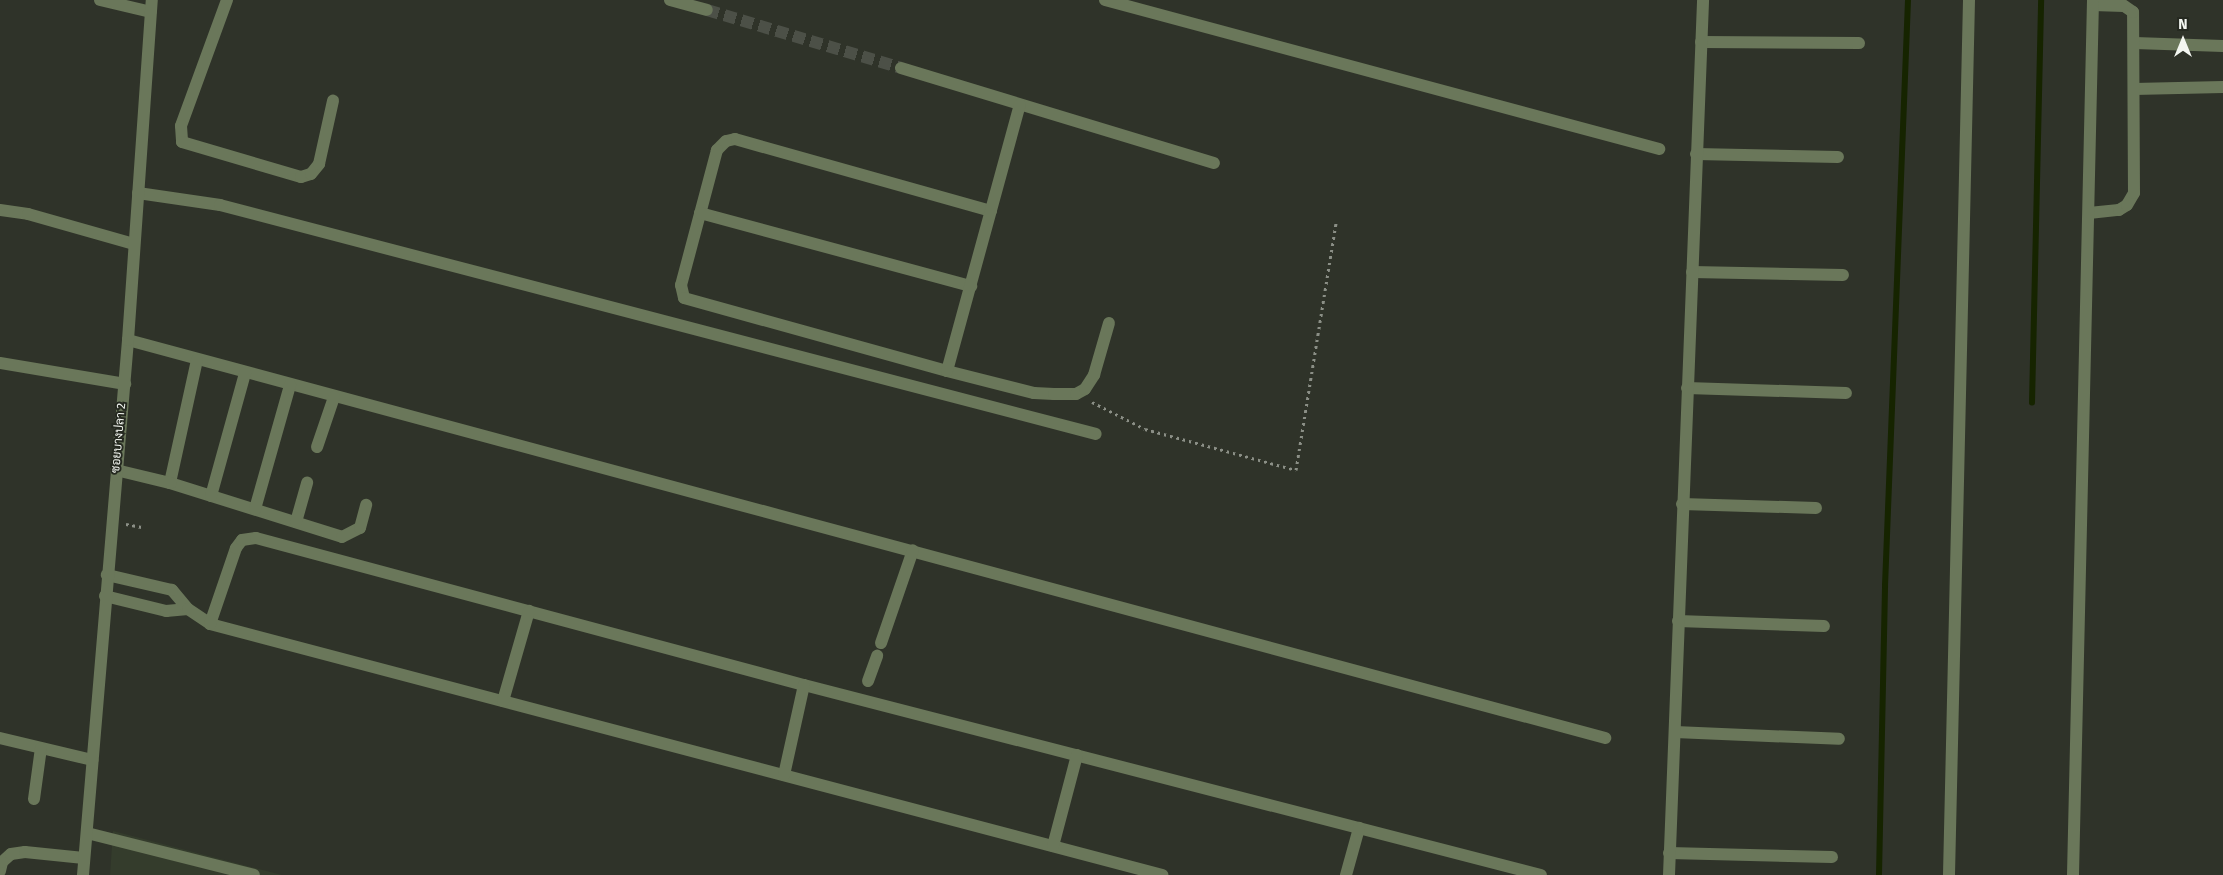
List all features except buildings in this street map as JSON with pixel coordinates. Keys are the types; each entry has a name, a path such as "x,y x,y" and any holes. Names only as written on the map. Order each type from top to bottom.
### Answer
{"street":[{"path":"100,0 151,6"},
{"path":"227,0 181,126 182,142 301,177 311,174 318,164 333,101"},
{"path":"670,0 707,10"},
{"path":"1105,0 1659,149"},
{"path":"1669,875 1703,0"},
{"path":"1949,875 1969,0"},
{"path":"2073,875 2093,2 2124,6 2133,12 2135,43 2134,193 2127,205 2119,210 2089,213"},
{"name":"ซอยบางปลา 2","path":"83,875 128,340 151,6"},
{"path":"1701,42 1859,43"},
{"path":"2135,43 2223,46"},
{"path":"902,68 1214,163"},
{"path":"2134,89 2223,87"},
{"path":"947,372 1020,105"},
{"path":"991,211 735,138 726,141 717,150 681,285 684,298 947,372 1034,393 1076,394 1085,389 1094,374 1109,323"},
{"path":"1696,154 1838,158"},
{"path":"138,193 220,205 1096,434"},
{"path":"0,210 28,214 134,244"},
{"path":"700,213 971,286"},
{"path":"1692,272 1843,275"},
{"path":"128,340 1605,738"},
{"path":"170,483 197,360"},
{"path":"0,363 124,384"},
{"path":"211,496 245,373"},
{"path":"255,510 290,385"},
{"path":"1687,388 1846,393"},
{"path":"317,447 334,396"},
{"path":"116,470 170,483 342,537 360,528 366,505"},
{"path":"296,522 307,483"},
{"path":"1682,504 1816,508"},
{"path":"210,624 236,548 242,540 256,538 804,685 1541,875"},
{"path":"881,643 913,550"},
{"path":"107,575 172,590 188,609 210,624 1162,875"},
{"path":"105,596 166,611 188,609"},
{"path":"503,701 529,611"},
{"path":"1678,621 1824,626"},
{"path":"868,681 877,656"},
{"path":"784,775 804,685"},
{"path":"1675,732 1839,739"},
{"path":"0,738 92,760"},
{"path":"34,799 41,748"},
{"path":"1053,846 1077,755"},
{"path":"1346,875 1359,828"},
{"path":"87,833 254,875"},
{"path":"1669,853 1832,857"},
{"path":"0,871 2,862 11,854 84,858"}],"path":[{"path":"1076,394 1145,429 1296,470 1336,222"}],"shaded area":[{"path":"113,831 282,875 110,875"}],"waterway":[{"path":"1879,875 1885,586 1908,0"},
{"path":"2032,403 2041,0"}],"tunnel":[{"path":"707,10 901,68"}]}
